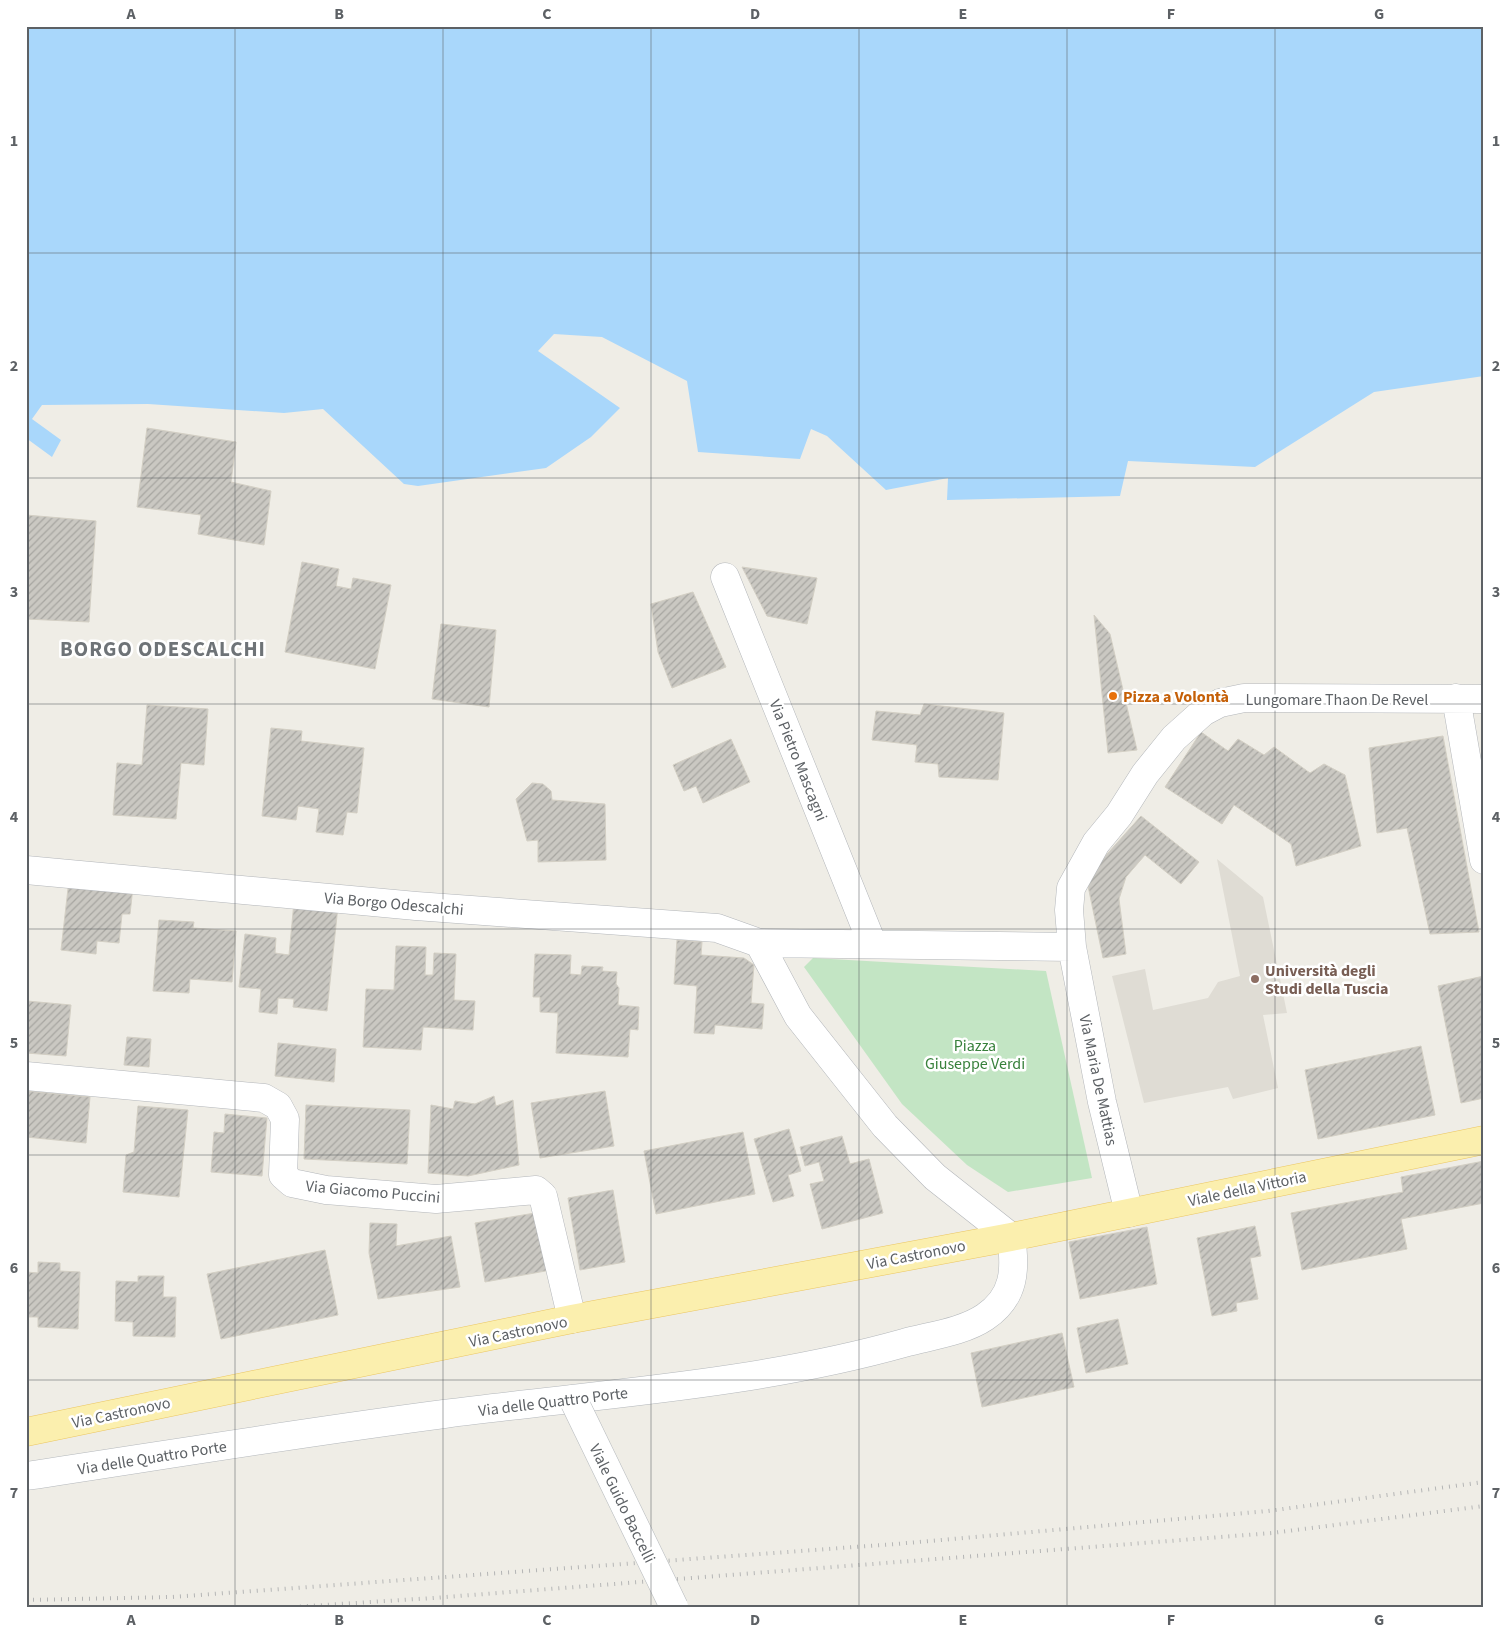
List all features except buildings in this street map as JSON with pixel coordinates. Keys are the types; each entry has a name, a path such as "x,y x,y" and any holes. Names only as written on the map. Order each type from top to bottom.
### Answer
{"main road":[{"name":"Viale della Vittoria","path":"1011,1236 1484,1140"},
{"name":"Via Castronovo","path":"26,1432 572,1320 1011,1236"}],"street":[{"name":"Via Pietro Mascagni","path":"725,577 872,943"},
{"name":"Lungomare Thaon De Revel","path":"1072,946 1069,910 1071,888 1096,843 1119,815 1145,774 1174,738 1203,712 1220,703 1244,698 1484,699"},
{"path":"1456,698 1484,860"},
{"name":"Via Borgo Odescalchi","path":"26,870 416,906 717,928 759,943"},
{"path":"1011,1236 935,1177 885,1126 798,1016 759,943 1072,946"},
{"name":"Via Maria De Mattias","path":"1072,946 1102,1102 1129,1213"},
{"name":"Via Giacomo Puccini","path":"26,1076 264,1098 278,1106 285,1120 283,1175 292,1183 326,1190 436,1199 536,1190 542,1196 572,1320"},
{"name":"Via delle Quattro Porte","path":"26,1476 444,1414 573,1399 794,1369 883,1349 969,1325 987,1316 1010,1287 1015,1268 1011,1236"},
{"name":"Viale Guido Baccelli","path":"573,1399 674,1607"}],"shaded area":[{"name":"Università degli Studi della Tuscia","path":"1217,859 1263,897 1287,1013 1263,1015 1278,1088 1233,1099 1228,1087 1144,1103 1112,976 1145,969 1153,1010 1208,998 1218,982 1240,976"}],"green space":[{"name":"Piazza Giuseppe Verdi","path":"813,958 1046,971 1092,1178 1008,1192 967,1165 902,1104 804,967"}],"water":[{"path":"26,26 1484,26 1484,376 1374,392 1255,467 1128,461 1120,496 947,500 948,478 886,490 827,436 811,429 800,459 698,452 687,381 602,337 554,334 538,351 620,408 591,437 546,468 418,486 404,484 323,409 284,413 148,404 42,405 32,419 61,440 52,457 26,438"}],"railway":[{"path":"26,1600 172,1597 896,1544 1268,1511 1484,1482"},
{"path":"293,1607 433,1598 1272,1533 1484,1506"}],"place":[{"name":"Pizza a Volontà","path":"1113,696"},
{"name":"Università degli Studi della Tuscia","path":"1255,979"}],"district":[{"name":"BORGO ODESCALCHI","path":"163,649"}]}
